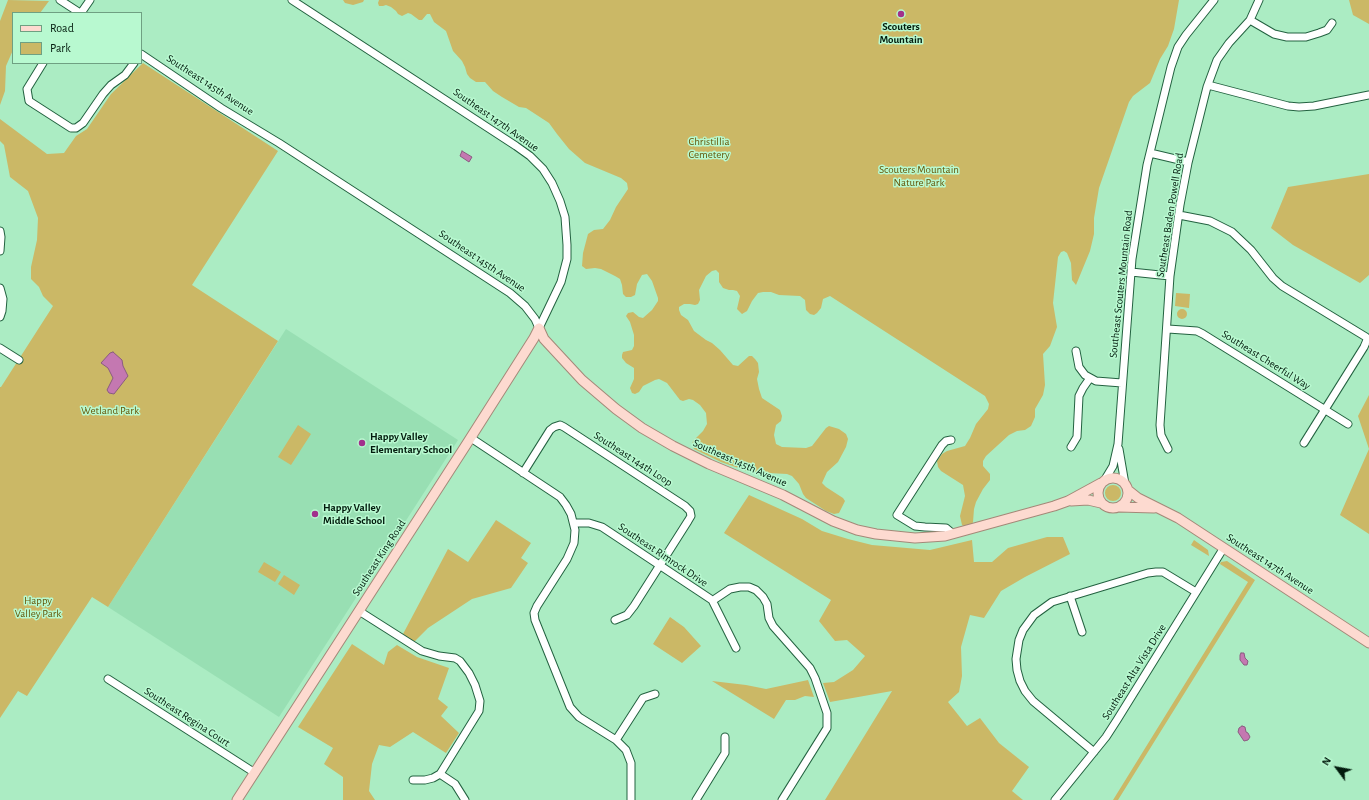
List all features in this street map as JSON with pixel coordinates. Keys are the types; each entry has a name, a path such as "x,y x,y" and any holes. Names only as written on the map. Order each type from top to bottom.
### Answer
{"main road":[{"name":"Southeast King Road","path":"237,800 471,438 539,328"},
{"name":"Southeast 145th Avenue","path":"539,328 544,339 569,367 606,401 646,430 700,460 783,495 833,521 857,530 876,534 915,538 934,538 1032,513 1068,501 1103,482"},
{"path":"1101,503 1097,492 1103,482 1114,478 1119,479 1126,487 1126,500 1119,507"},
{"name":"Southeast 147th Avenue","path":"1126,487 1138,498 1178,518 1223,549 1369,643"},
{"name":"Southeast 145th Avenue","path":"1068,501 1088,500 1101,503 1108,508 1119,507"},
{"name":"Southeast 147th Avenue","path":"1119,507 1158,508"}],"street":[{"path":"60,0 79,12"},
{"path":"82,12 90,0"},
{"name":"Southeast 147th Avenue","path":"292,0 516,146 530,156 543,169 552,183 560,201 565,217 568,245 561,282 539,328"},
{"name":"Southeast Scouters Mountain Road","path":"1103,482 1113,466 1118,444 1131,272 1138,216 1150,153 1171,67 1178,47 1214,0"},
{"name":"Southeast Baden Powell Road","path":"1168,449 1161,435 1160,425 1168,329 1170,276 1188,162 1208,85 1217,60 1229,43 1250,20 1259,0"},
{"path":"1250,20 1274,34 1288,37 1306,37 1319,33 1327,30 1332,23"},
{"name":"Southeast 145th Avenue","path":"142,55 221,108 278,143 510,293 525,306 535,319 539,328"},
{"path":"42,64 27,89 29,101 71,128 76,128 83,123 103,94 111,85 125,75 133,64"},
{"path":"1208,85 1294,107 1314,106 1369,95"},
{"path":"1150,153 1188,162"},
{"path":"1179,215 1210,221 1232,232 1251,250 1270,275 1282,286 1368,339 1304,443"},
{"path":"0,231 0,251"},
{"path":"1131,272 1170,276"},
{"path":"0,288 3,298 0,317"},
{"name":"Southeast Cheerful Way","path":"1168,329 1200,332 1348,424"},
{"path":"0,348 19,360"},
{"path":"1076,351 1079,367 1090,378 1096,381 1122,384"},
{"path":"1071,447 1076,437 1080,396 1083,388 1090,378"},
{"name":"Southeast 144th Loop","path":"523,473 550,430 554,426 560,425 685,506 690,511 691,516 660,566"},
{"path":"471,438 560,497 575,523 575,536 571,551 537,606 534,613 535,620 570,707 579,717 616,740 626,750 631,764 632,800"},
{"path":"951,440 946,441 942,445 897,515 915,526 925,528 946,528 953,534"},
{"name":"Southeast Scouters Mountain Road","path":"1118,444 1126,487"},
{"name":"Southeast Rimrock Drive","path":"575,523 589,523 602,527 712,600 730,589 740,587 756,590 763,597 767,604 773,626 810,668 827,713 827,728 782,800"},
{"name":"Southeast Alta Vista Drive","path":"1055,800 1094,752 1117,720 1223,549"},
{"path":"615,620 626,615 660,566"},
{"path":"1094,752 1033,701 1020,681 1016,659 1019,640 1023,630 1039,610 1052,602 1156,572 1163,572 1170,575 1196,592"},
{"path":"1070,596 1082,632"},
{"path":"712,600 736,648"},
{"path":"359,611 422,651 439,656 455,658 460,661 469,673 475,685 480,701 479,711 440,774 425,780 413,780"},
{"name":"Southeast Regina Court","path":"108,679 254,772"},
{"path":"616,740 643,698 655,694"},
{"path":"696,800 725,753 725,737"},
{"path":"440,774 455,784 465,800"}],"shaded area":[{"path":"462,151 472,157 469,162 460,156"},
{"path":"286,329 458,440 279,717 108,607"},
{"path":"113,352 122,360 128,376 114,394 109,393 107,390 113,378 108,368 101,363 110,353"},
{"path":"1241,653 1244,653 1245,658 1248,661 1247,665 1244,665 1240,660"},
{"path":"1242,726 1245,727 1246,732 1250,737 1248,740 1244,741 1238,732 1239,728"}],"green space":[{"path":"8,0 49,1 41,12 12,12 12,52 6,66 5,91 0,105 0,21"},
{"path":"343,0 364,0 363,2 353,5 345,3"},
{"name":"Scouters Mountain Nature Park","path":"379,0 1179,0 1174,29 1168,46 1160,59 1150,83 1133,96 1129,102 1099,188 1094,218 1094,234 1090,251 1076,285 1072,280 1071,263 1067,253 1064,251 1061,252 1058,257 1053,303 1057,327 1050,346 1043,354 1045,385 1043,395 1035,409 1035,417 1031,426 1025,430 1017,431 1009,435 986,456 983,461 983,466 990,474 990,480 976,502 971,527 967,528 962,525 960,516 965,496 963,485 941,471 938,467 937,461 942,454 947,451 965,446 976,424 988,409 989,404 985,396 830,296 823,299 821,308 814,315 810,314 806,310 805,300 800,296 779,295 771,292 758,293 747,311 742,314 737,309 740,296 737,291 723,288 719,282 719,273 716,270 712,271 706,276 699,290 700,300 698,304 684,304 679,307 679,310 681,315 688,320 694,331 712,343 733,365 738,366 749,356 752,356 758,363 759,372 757,379 762,398 780,410 782,416 781,421 776,425 774,435 776,444 782,447 806,448 812,446 829,426 839,429 846,434 848,439 846,447 838,462 827,472 822,483 845,501 839,513 834,514 826,511 806,498 799,484 792,476 787,474 750,472 721,462 694,449 692,445 693,441 703,431 707,424 706,413 700,405 689,399 683,401 680,400 667,383 659,379 643,386 639,392 635,394 632,393 630,388 634,379 634,368 626,363 622,358 623,352 632,350 634,346 634,335 630,322 626,316 628,313 633,312 639,317 643,318 652,310 658,301 652,281 647,274 642,275 637,284 635,295 626,297 623,294 620,279 601,269 586,269 582,266 583,253 588,234 594,230 603,229 610,220 616,207 628,189 627,183 621,178 585,163 569,149 549,123 526,108 519,107 502,97 493,91 485,82 476,82 470,78 462,61 453,51 446,31 434,22 430,14 427,14 422,20 419,20 408,13 402,16 391,7 386,5 379,6"},
{"path":"1349,0 1369,0 1369,24 1353,15"},
{"name":"Wetland Park","path":"143,63 278,151 192,285 278,341 108,607 92,597 27,696 18,691 0,718 0,387 53,306 43,296 39,287 31,279 31,267 37,240 38,218 28,191 10,177 4,145 0,141 0,119 47,154 64,153 76,136 87,129 111,94"},
{"path":"1369,174 1369,275 1360,283 1293,245 1271,228 1288,187"},
{"path":"1176,293 1190,294 1189,308 1175,306"},
{"path":"1180,309 1184,309 1187,314 1184,319 1180,319 1177,316 1177,312"},
{"path":"1369,395 1369,449 1358,416"},
{"path":"298,425 311,434 291,465 278,457"},
{"path":"1369,449 1369,534 1340,515"},
{"path":"1113,485 1119,487 1121,493 1119,499 1113,501 1107,499 1105,493 1107,487"},
{"path":"749,495 802,519 822,531 872,545 930,550 972,540 974,562 992,562 1008,548 1047,537 1063,537 1070,554 1001,591 984,618 970,615 961,647 962,676 959,692 948,702 967,726 980,718 999,743 1029,767 1012,791 1023,800 825,800 892,691 830,702 823,683 834,682 853,670 865,656 847,640 835,641 819,621 831,600 724,533"},
{"path":"496,520 531,543 521,558 528,563 511,588 472,599 428,628 414,642 403,634 448,549 468,562"},
{"path":"1194,540 1208,550 1209,556 1191,545"},
{"path":"1227,561 1255,580 1118,800 1113,800 1248,582 1220,564 1221,562"},
{"path":"264,562 281,572 275,582 258,572"},
{"path":"284,575 300,585 294,595 278,584"},
{"path":"670,617 684,627 701,646 682,663 653,644"},
{"path":"352,644 384,665 388,652 397,645 417,657 449,668 438,699 448,707 441,716 459,733 446,753 413,732 390,747 379,745 372,764 369,791 375,800 343,800 343,777 324,764 333,748 298,727"},
{"path":"808,680 814,697 805,696 795,700 786,700 774,719 712,681 766,689"}],"place":[{"name":"Scouters Mountain","path":"901,14"},
{"name":"Happy Valley Elementary School","path":"362,443"},
{"name":"Happy Valley Middle School","path":"315,514"}],"park label":[{"name":"Christillia Cemetery","path":"709,148"},
{"name":"Happy Valley Park","path":"38,607"}]}
